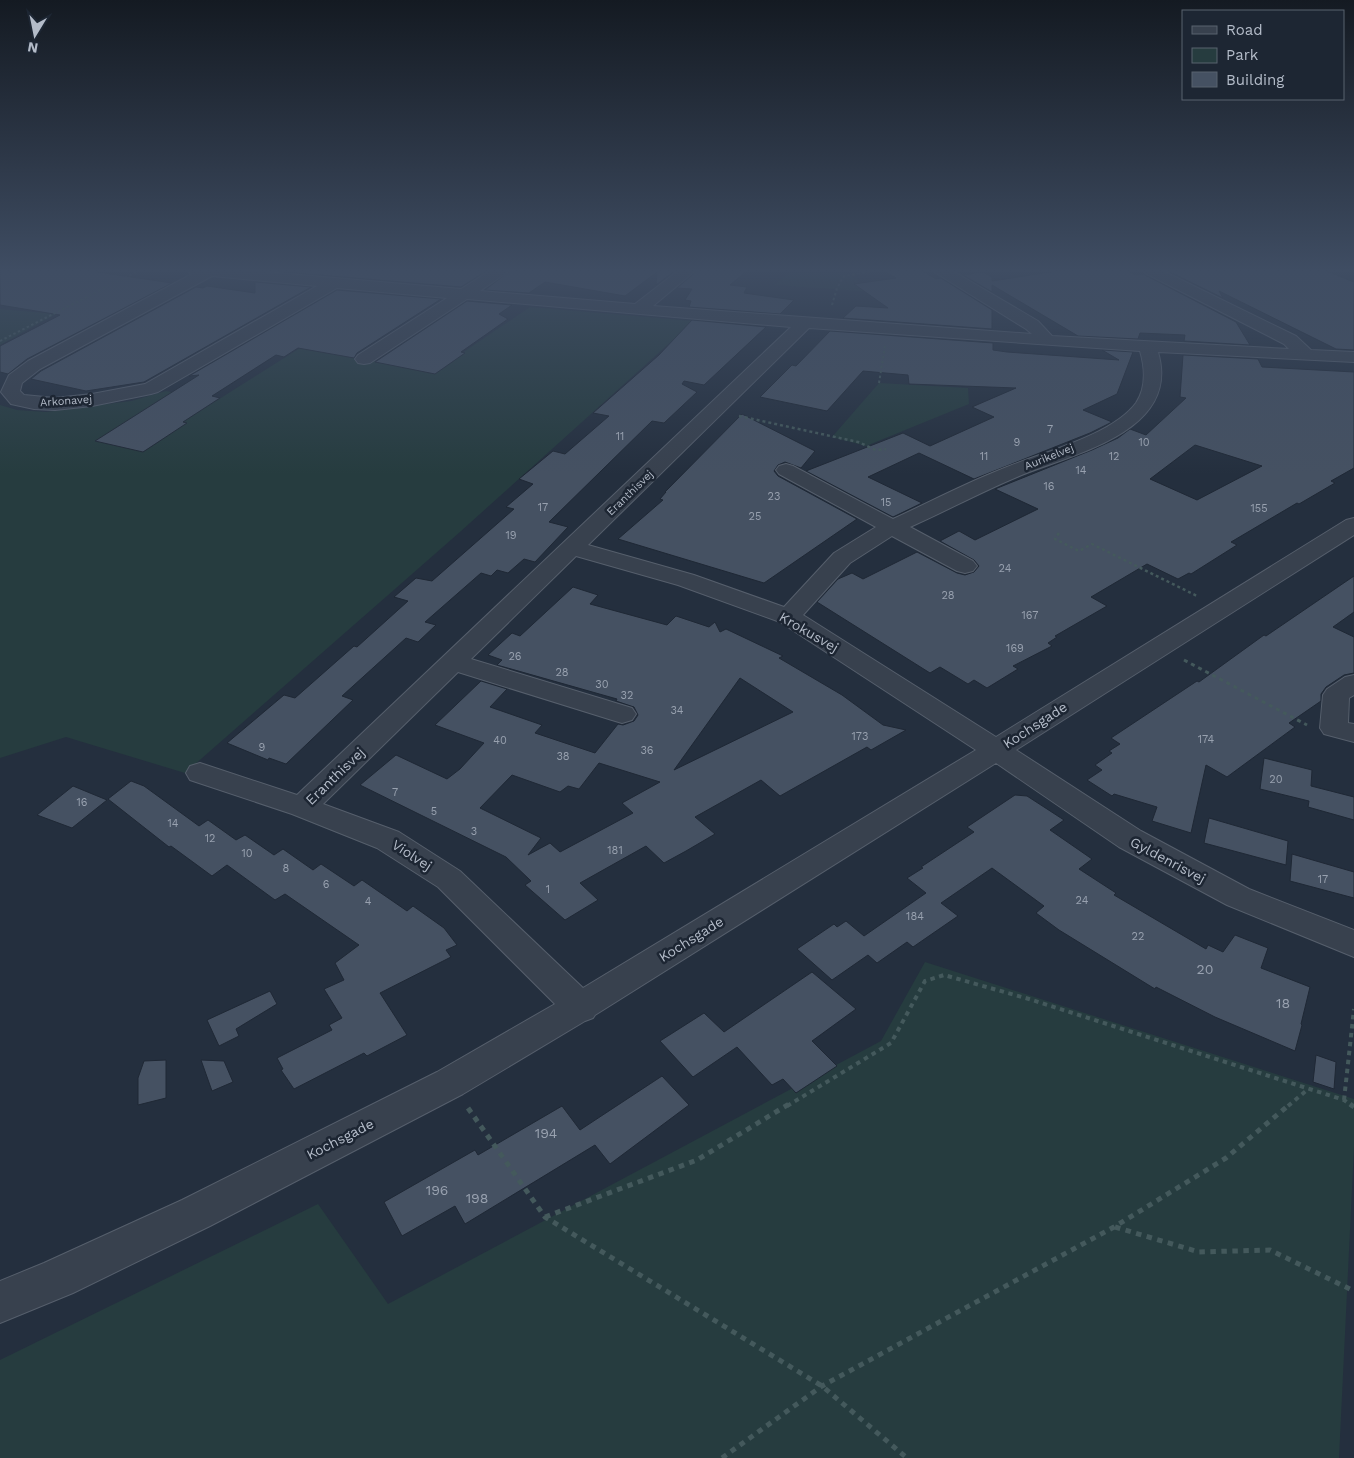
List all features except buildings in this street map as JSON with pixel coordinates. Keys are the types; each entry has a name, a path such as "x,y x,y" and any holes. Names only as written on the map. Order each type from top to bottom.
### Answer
{"street":[{"name":"Arkonavej","path":"82,338 34,365 11,384 10,392 18,400 55,404 92,400 151,388 238,338"},
{"path":"364,360 397,338"},
{"name":"Eranthisvej","path":"302,807 789,338"},
{"path":"1009,338 1354,357"},
{"path":"1045,338 1048,341"},
{"path":"1286,338 1307,355"},
{"name":"Aurikelvej","path":"789,618 831,568 852,551 894,527 1014,471 1097,438 1136,414 1149,397 1154,380 1154,364 1148,347"},
{"path":"786,470 965,566"},
{"name":"Kochsgade","path":"0,1302 58,1278 196,1213 450,1083 580,1008 1354,525"},
{"name":"Krokusvej","path":"573,548 686,580 789,618 996,750"},
{"path":"454,662 622,714"},
{"path":"1344,731 1336,696 1354,683"},
{"name":"Gyldenrisvej","path":"996,750 1130,840 1238,897 1354,944"},
{"name":"Violvej","path":"200,774 302,807 388,840 449,879 580,1008"}],"path":[{"path":"879,383 886,338"},
{"path":"714,411 858,442 876,450 886,449"},
{"path":"1059,533 1054,539 1079,552 1092,544 1221,608"},
{"path":"1159,646 1311,727 1344,731"},
{"path":"546,1217 697,1160 891,1043 925,981 944,975 1029,999 1307,1090 1344,1100 1354,1107"},
{"path":"1344,1100 1354,1009"},
{"path":"450,1083 546,1217 822,1386 907,1458"},
{"path":"722,1458 822,1386 1114,1227 1226,1158 1307,1090"},
{"path":"1114,1227 1199,1252 1270,1250 1354,1291"}],"green space":[{"path":"0,338 13,338 0,345"},
{"path":"484,338 675,338 460,532 185,773 66,737 0,758 0,405 17,410 46,412 131,401 166,391 216,401 300,348 434,372"},
{"path":"879,383 968,388 969,404 866,446 832,437"},
{"path":"925,962 1354,1099 1354,1147 1339,1458 0,1458 0,1360 318,1204 388,1304 881,1041"}]}
